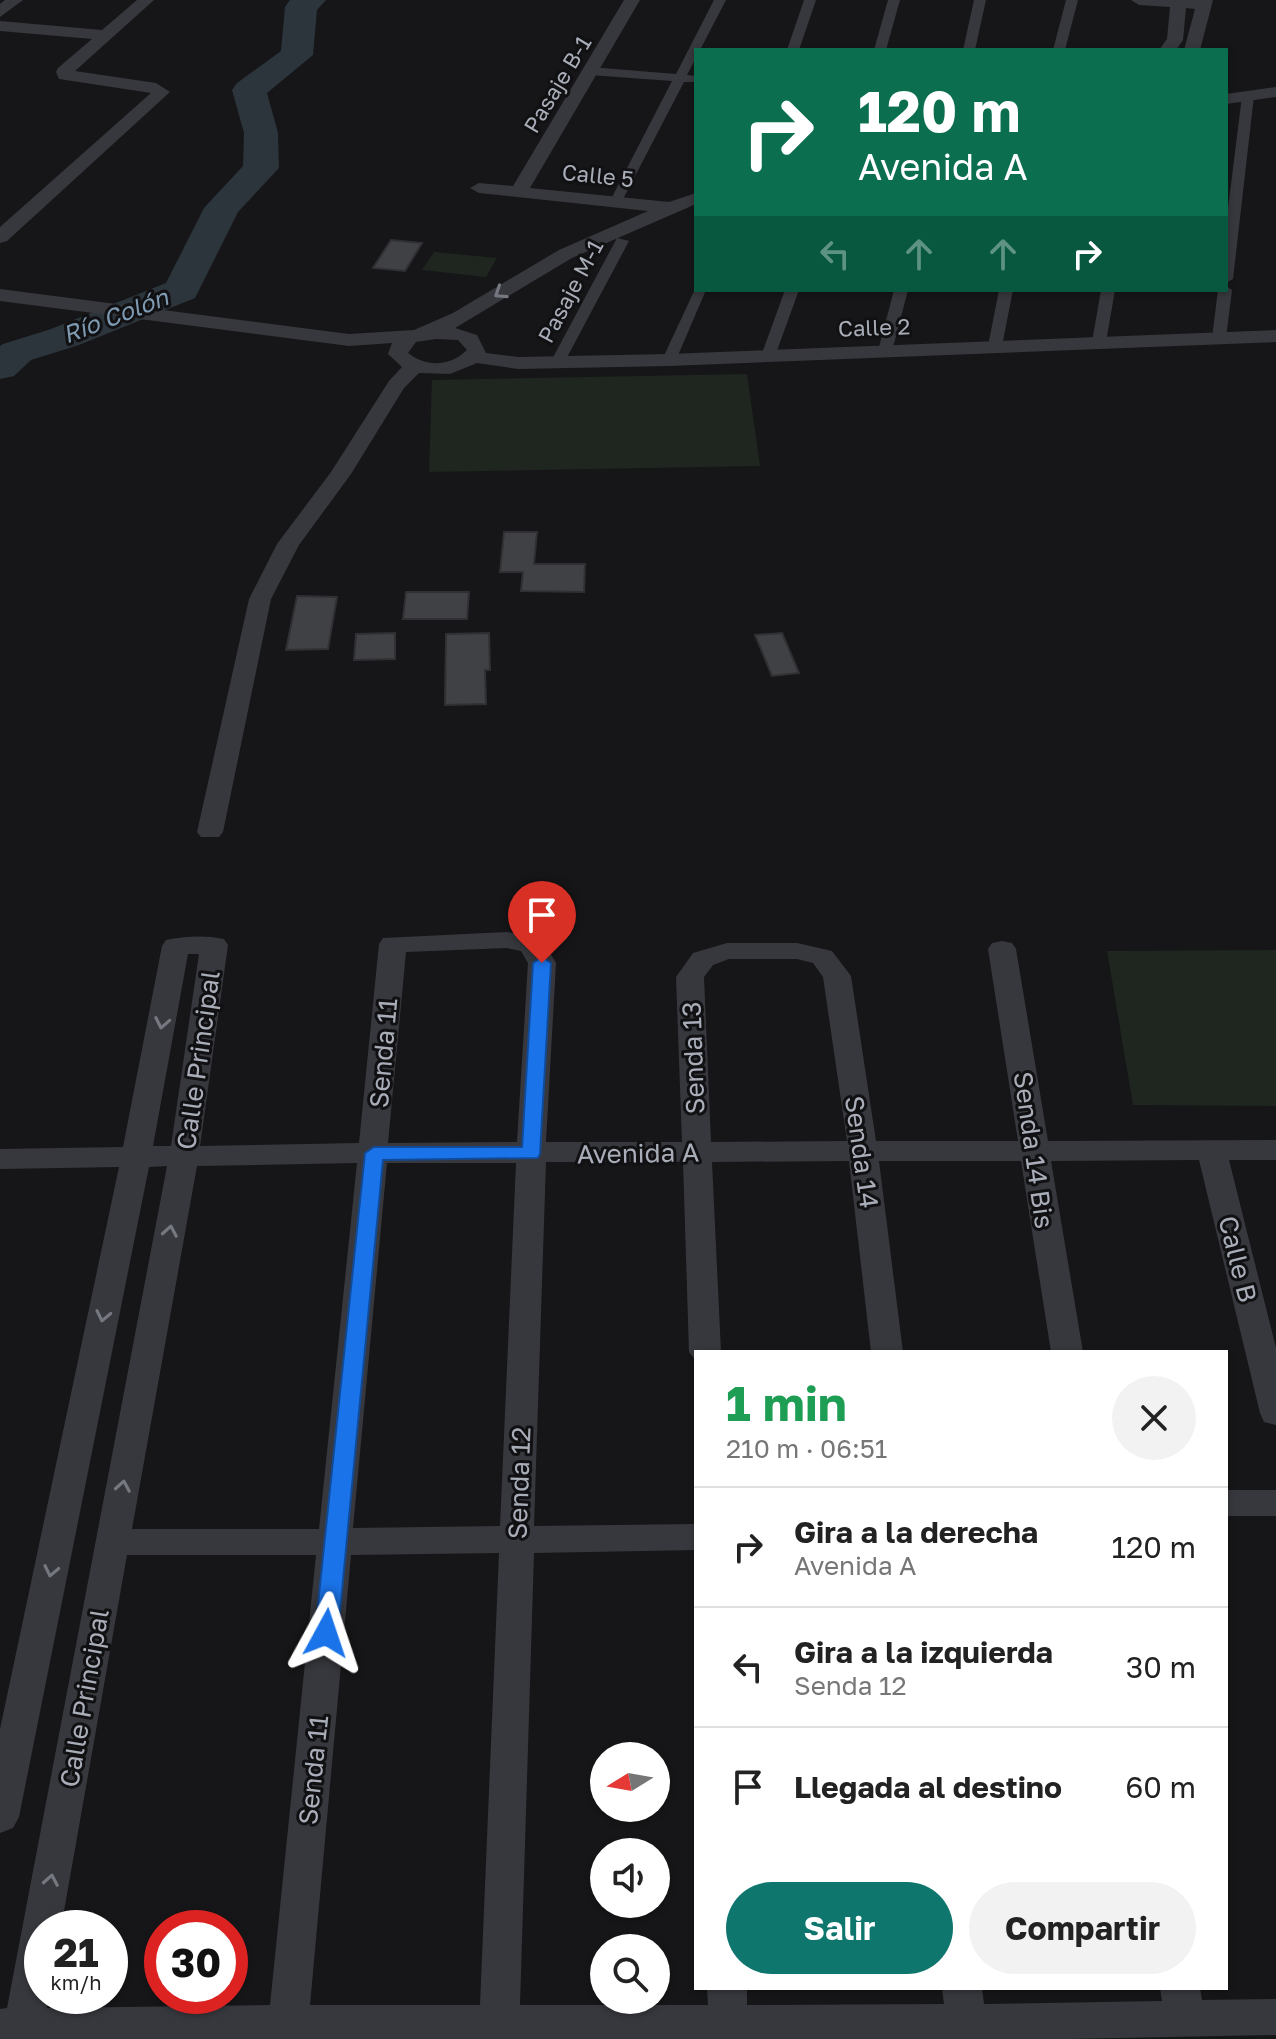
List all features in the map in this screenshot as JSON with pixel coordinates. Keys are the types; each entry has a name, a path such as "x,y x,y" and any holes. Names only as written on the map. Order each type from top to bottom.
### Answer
{"street":[{"path":"0,12 15,0"},
{"path":"0,237 162,92 156,88 65,75 64,72 146,0"},
{"name":"Pasaje B-1","path":"519,191 632,0"},
{"path":"701,48 720,0"},
{"path":"794,48 810,0"},
{"path":"881,48 894,0"},
{"path":"969,48 980,0"},
{"path":"1060,48 1072,0"},
{"path":"1139,0 1204,2 1192,48"},
{"path":"1169,48 1175,40 1179,1"},
{"path":"0,26 105,35"},
{"path":"590,71 689,78 616,201"},
{"path":"1228,89 1276,83"},
{"path":"1228,99 1276,92"},
{"path":"1228,262 1248,96"},
{"name":"Calle 5","path":"479,188 671,207"},
{"path":"408,363 398,354 398,347 455,321 551,262 636,221 694,199"},
{"path":"349,340 408,363 455,367 474,348 475,331 531,291 622,241 694,211"},
{"name":"Pasaje M-1","path":"557,363 622,241"},
{"path":"669,360 698,292"},
{"path":"768,356 791,292"},
{"path":"885,351 900,292"},
{"path":"995,346 1006,292"},
{"path":"1099,342 1108,292"},
{"path":"1219,338 1225,292"},
{"path":"0,295 349,340 422,334"},
{"name":"Calle 2","path":"422,334 454,333 474,348 518,363 1276,336"},
{"path":"210,832 260,599 288,544 340,474 408,363"},
{"name":"Senda 11","path":"288,2023 393,944 507,940 531,944"},
{"name":"Senda 12","path":"499,2024 531,1154 542,963 531,944"},
{"name":"Calle Principal","path":"0,1817 136,1158 176,946 214,945 184,1156 113,1542 15,2031"},
{"name":"Senda 14 Bis","path":"1002,949 1067,1350"},
{"name":"Senda 13","path":"705,1350 690,977 703,959 727,951 797,951 822,957"},
{"name":"Senda 14","path":"822,957 837,976 863,1152 887,1350"},
{"name":"Avenida A","path":"0,1159 374,1153 1276,1150"},
{"name":"Calle B","path":"1212,1151 1276,1413"},
{"path":"1228,1503 1276,1503"},
{"path":"113,1542 694,1537"},
{"path":"15,2031 288,2023 329,2031 499,2024 592,2031 728,2006 871,2032 964,2005 1130,2029 1182,2003 1276,2017"}],"shaded area":[{"path":"434,252 497,258 486,277 422,270"},
{"path":"747,374 760,466 429,472 432,380"},
{"path":"1276,950 1276,1106 1133,1105 1107,951"}],"building":[{"path":"391,240 422,243 405,271 373,268"},
{"path":"504,532 537,532 534,564 585,564 584,592 521,591 523,572 500,572"},
{"path":"406,592 469,592 467,619 403,619"},
{"path":"297,596 337,597 328,649 286,650"},
{"path":"395,633 395,659 354,660 356,634"},
{"path":"489,633 490,670 485,670 486,704 445,705 446,634"},
{"path":"782,633 799,673 772,676 755,635"}],"waterway":[{"name":"Río Colón","path":"0,367 17,352 65,337 181,290 222,208 261,168 261,133 249,90 297,55 301,7 310,0"}],"route":[{"path":"326,1633 374,1153 531,1154 542,963"}]}
